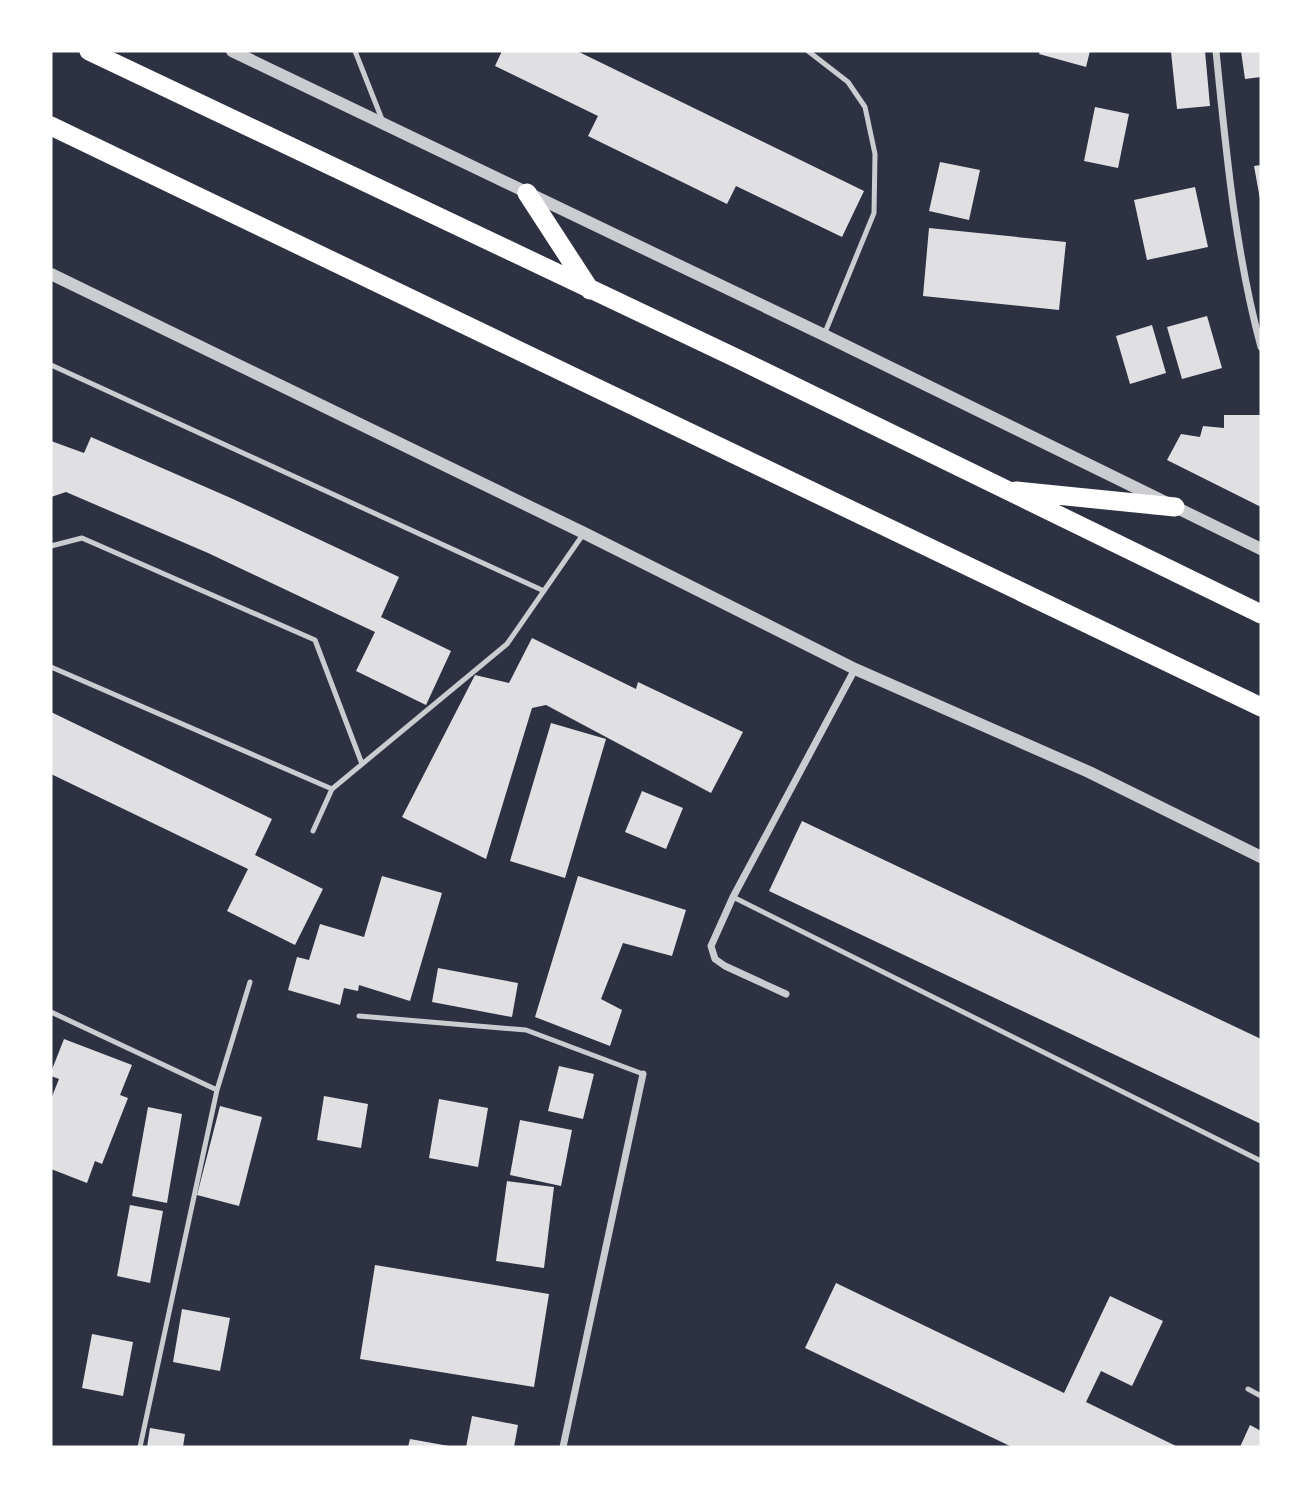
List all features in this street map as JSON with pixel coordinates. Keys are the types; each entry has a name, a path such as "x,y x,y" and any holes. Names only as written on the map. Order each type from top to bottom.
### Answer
{"highway":[{"path":"89,51 736,358 1261,614"},
{"path":"51,126 1261,707"},
{"path":"527,193 591,291"},
{"path":"1002,489 1175,507"}],"street":[{"path":"233,51 1261,549"},
{"path":"1216,51 1226,151 1250,306 1261,347"},
{"path":"51,274 584,533 855,669 1089,772 1261,857"},
{"path":"786,994 725,967 716,959 711,946 733,897 855,669"},
{"path":"563,1447 643,1074"}],"lane":[{"path":"355,51 384,125"},
{"path":"808,51 848,82 865,107 875,155 874,213 824,335"},
{"path":"51,365 544,591"},
{"path":"313,831 331,789 507,644 584,533"},
{"path":"51,546 82,538 315,640 362,764"},
{"path":"51,667 331,789"},
{"path":"733,897 1261,1161"},
{"path":"141,1447 217,1090 250,982"},
{"path":"51,1013 217,1090"},
{"path":"359,1016 526,1030 643,1074"},
{"path":"1248,1389 1261,1396"}],"building":[{"path":"502,51 577,51 864,191 842,237 736,186 727,204 588,136 598,116 495,66"},
{"path":"1040,51 1090,51 1086,67 1039,54"},
{"path":"1205,51 1210,106 1177,109 1171,52"},
{"path":"1241,51 1261,51 1261,77 1245,79"},
{"path":"1095,107 1129,114 1118,168 1084,161"},
{"path":"940,162 980,170 969,220 929,211"},
{"path":"1261,165 1261,199 1260,199 1254,166"},
{"path":"1195,187 1208,247 1147,260 1134,200"},
{"path":"929,228 1066,242 1059,310 923,296"},
{"path":"1207,316 1222,368 1182,379 1167,327"},
{"path":"1152,325 1166,373 1130,384 1116,336"},
{"path":"1224,415 1261,415 1261,507 1167,460 1181,434 1200,437 1203,426 1224,428"},
{"path":"91,437 233,499 399,577 381,617 451,651 426,705 356,671 375,632 208,553 66,492 51,497 51,441 84,453"},
{"path":"532,638 636,689 638,682 743,732 711,793 546,705 532,708 486,859 402,817 475,675 509,683"},
{"path":"51,712 272,819 255,855 323,889 295,945 227,911 248,869 51,774"},
{"path":"551,723 606,739 565,878 510,861"},
{"path":"642,791 683,808 666,849 625,832"},
{"path":"802,821 1261,1039 1261,1124 769,891"},
{"path":"382,876 442,893 410,1001 359,985 358,991 344,988 340,1005 288,990 297,957 309,960 320,924 364,937"},
{"path":"578,876 686,910 672,956 623,943 601,999 622,1010 610,1046 535,1017"},
{"path":"438,968 518,983 512,1017 432,1002"},
{"path":"64,1039 132,1065 120,1095 128,1098 102,1164 95,1161 87,1183 51,1169 51,1099 59,1079 51,1076 51,1072"},
{"path":"559,1066 594,1074 583,1119 548,1111"},
{"path":"324,1096 368,1104 361,1148 317,1140"},
{"path":"439,1099 488,1108 478,1167 429,1158"},
{"path":"220,1106 262,1117 239,1206 197,1195"},
{"path":"148,1107 182,1114 167,1203 132,1196"},
{"path":"520,1120 572,1130 561,1186 510,1175"},
{"path":"507,1181 554,1187 544,1268 496,1261"},
{"path":"130,1205 163,1211 150,1283 117,1276"},
{"path":"375,1265 549,1294 534,1387 360,1359"},
{"path":"836,1283 1064,1393 1110,1296 1163,1321 1132,1386 1101,1371 1086,1402 1178,1447 1012,1447 805,1348"},
{"path":"182,1309 230,1318 220,1371 173,1362"},
{"path":"92,1334 133,1342 123,1396 82,1388"},
{"path":"472,1416 518,1425 514,1447 466,1447"},
{"path":"1250,1425 1261,1431 1261,1447 1240,1447"},
{"path":"150,1428 185,1434 183,1447 147,1447"},
{"path":"410,1439 449,1446 449,1447 408,1447"}]}
